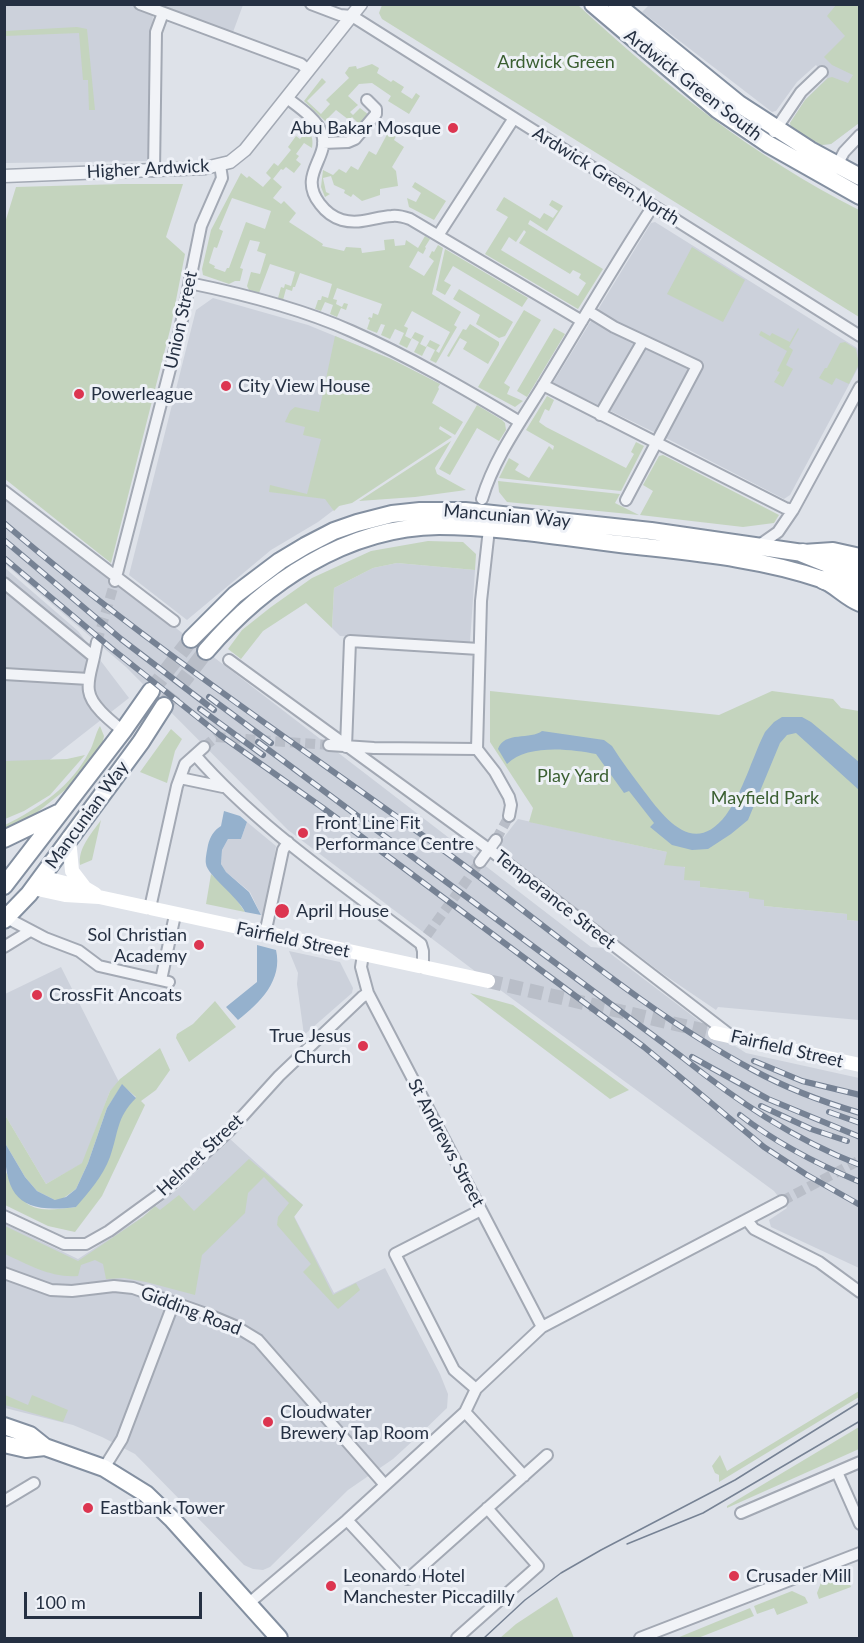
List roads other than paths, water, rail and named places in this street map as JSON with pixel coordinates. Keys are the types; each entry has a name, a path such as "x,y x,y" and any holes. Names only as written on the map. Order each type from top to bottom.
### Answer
{"highway":[{"name":"Ardwick Green South","path":"593,4 718,110 772,137 833,173 860,196"},
{"name":"Ardwick Green South","path":"616,4 739,104 772,137"},
{"name":"Ardwick Green South","path":"833,173 860,177"},
{"name":"Mancunian Way","path":"191,639 235,595 297,551 334,531 392,514 443,509 651,531 803,553 830,564 860,571"},
{"name":"Mancunian Way","path":"206,651 233,621 262,596 309,563 343,546 375,536 438,526 702,554 748,561 860,589"},
{"path":"803,553 833,551 860,557"},
{"path":"824,579 849,599 860,603"},
{"name":"Mancunian Way","path":"7,879 61,812 151,691"},
{"name":"Mancunian Way","path":"6,919 24,901 141,742 164,706"},
{"path":"4,839 61,812"},
{"name":"Fairfield Street","path":"7,879 37,882"},
{"path":"4,1426 30,1435 45,1447 104,1468 146,1494 172,1519 279,1638"},
{"path":"4,1444 26,1449 45,1447"}],"main road":[{"path":"69,838 72,870 85,888"},
{"name":"Fairfield Street","path":"37,882 85,888 99,897"},
{"name":"Fairfield Street","path":"37,882 65,895 99,897 488,981"},
{"name":"Fairfield Street","path":"716,1033 860,1065"}],"street":[{"path":"140,4 301,64 309,70"},
{"name":"Ardwick Green North","path":"311,4 340,15 352,16 860,336"},
{"name":"Higher Ardwick","path":"4,176 205,168 230,162 245,150 361,4"},
{"path":"154,171 156,32 163,13"},
{"path":"772,137 796,99 822,72"},
{"path":"287,98 318,126 322,135 323,143 314,168 312,188 316,199 328,213 341,220 357,222 396,216 410,219 439,234 582,321"},
{"path":"323,143 348,142 355,139 376,114 376,109 367,100"},
{"path":"439,234 514,118"},
{"path":"833,173 844,152 860,135"},
{"name":"Union Street","path":"115,579 179,334 201,226 222,178 220,165"},
{"path":"482,499 492,470 520,422 653,206"},
{"path":"189,283 267,303 350,330 430,369 520,422"},
{"path":"588,311 643,341 697,366 626,500"},
{"path":"600,415 643,341"},
{"path":"543,385 784,508 793,510"},
{"path":"758,546 778,532 793,510 860,387"},
{"path":"4,491 115,579 174,621"},
{"path":"489,530 481,601 477,749 495,772 509,797 511,805 508,816"},
{"path":"4,583 94,657"},
{"path":"346,747 350,641 479,649"},
{"path":"97,642 89,679 91,698 123,731"},
{"name":"Temperance Street","path":"229,660 490,850 733,1037"},
{"path":"4,674 89,679"},
{"path":"329,745 477,749"},
{"path":"150,908 180,778 185,764 204,747"},
{"path":"195,755 223,787 252,814 424,940 423,967"},
{"path":"180,778 223,787"},
{"path":"480,862 496,840"},
{"path":"265,934 283,850 288,842"},
{"path":"6,919 79,951 99,966 165,981 175,915"},
{"path":"4,947 30,931"},
{"name":"St Andrews Street","path":"363,955 361,968 368,993 542,1326"},
{"name":"Helmet Street","path":"4,1216 64,1244 86,1244 109,1231 172,1183 230,1130 279,1076 368,993"},
{"path":"248,1604 346,1520 465,1412 476,1389 542,1326 782,1201"},
{"path":"476,1389 454,1370 395,1254 481,1210"},
{"path":"747,1220 754,1229 819,1262 860,1292"},
{"name":"Gidding Road","path":"4,1273 51,1290 72,1291 123,1286 174,1302 235,1326 258,1340 385,1485"},
{"path":"104,1468 126,1429 174,1302"},
{"path":"465,1412 524,1476"},
{"path":"346,1520 399,1576 405,1579 412,1577 547,1455"},
{"path":"741,1513 860,1462"},
{"path":"837,1473 860,1524"},
{"path":"4,1501 34,1483"},
{"path":"457,1638 538,1566 488,1508"},
{"path":"640,1638 860,1553"}],"water":[{"path":"782,717 802,717 811,722 859,762 859,790 796,733 787,735 780,743 748,820 708,849 692,850 672,845 650,827 654,823 629,791 624,793 596,754 562,750 537,751 526,753 507,764 498,749 506,740 542,731 604,740 612,746 652,802 671,822 692,833 703,833 714,827 726,815 765,732"},
{"path":"224,811 240,816 247,822 241,839 228,839 222,850 221,864 226,872 249,892 261,915 245,912 206,864 209,842 214,832 221,826"},
{"path":"257,945 276,950 276,971 273,981 262,998 238,1020 226,1007 257,982"},
{"path":"122,1084 136,1098 121,1119 104,1171 76,1207 42,1208 19,1198 8,1177 5,1143 25,1177 37,1191 55,1200 66,1197 76,1189 88,1163 107,1108"}],"tunnel":[{"path":"97,642 115,581"},
{"path":"151,691 191,639"},
{"path":"164,706 206,651"},
{"path":"204,747 216,737 329,745"},
{"path":"496,840 509,816"},
{"path":"427,935 480,862"},
{"path":"488,981 715,1033"},
{"path":"782,1201 860,1160"}],"tram line":[{"path":"484,1638 525,1600 561,1573 735,1480 860,1402"},
{"path":"627,1544 703,1513 860,1421"}],"railway":[{"path":"4,523 169,654 454,858 674,1023 766,1077 805,1094 860,1113"},
{"path":"4,540 121,639 214,710"},
{"path":"4,558 220,735 323,808 644,1047 764,1147 860,1205"},
{"path":"209,697 271,743"},
{"path":"200,709 263,755"},
{"path":"258,742 724,1089 789,1131 860,1165"},
{"path":"692,1057 768,1099 860,1137"},
{"path":"754,1061 802,1081 860,1095"},
{"path":"761,1106 811,1129 847,1141"},
{"path":"829,1112 860,1123"},
{"path":"740,1115 797,1152 860,1182"}],"place":[{"name":"Abu Bakar Mosque","path":"453,128"},
{"name":"City View House","path":"226,386"},
{"name":"Powerleague","path":"79,394"},
{"name":"Front Line Fit Performance Centre","path":"303,833"},
{"name":"April House","path":"282,911"},
{"name":"Sol Christian Academy","path":"199,945"},
{"name":"CrossFit Ancoats","path":"37,995"},
{"name":"True Jesus Church","path":"363,1046"},
{"name":"Cloudwater Brewery Tap Room","path":"268,1422"},
{"name":"Eastbank Tower","path":"88,1508"},
{"name":"Crusader Mill","path":"734,1576"},
{"name":"Leonardo Hotel Manchester Piccadilly","path":"331,1586"}],"park label":[{"name":"Ardwick Green","path":"556,62"},
{"name":"Play Yard","path":"573,776"},
{"name":"Mayfield Park","path":"765,798"}]}
